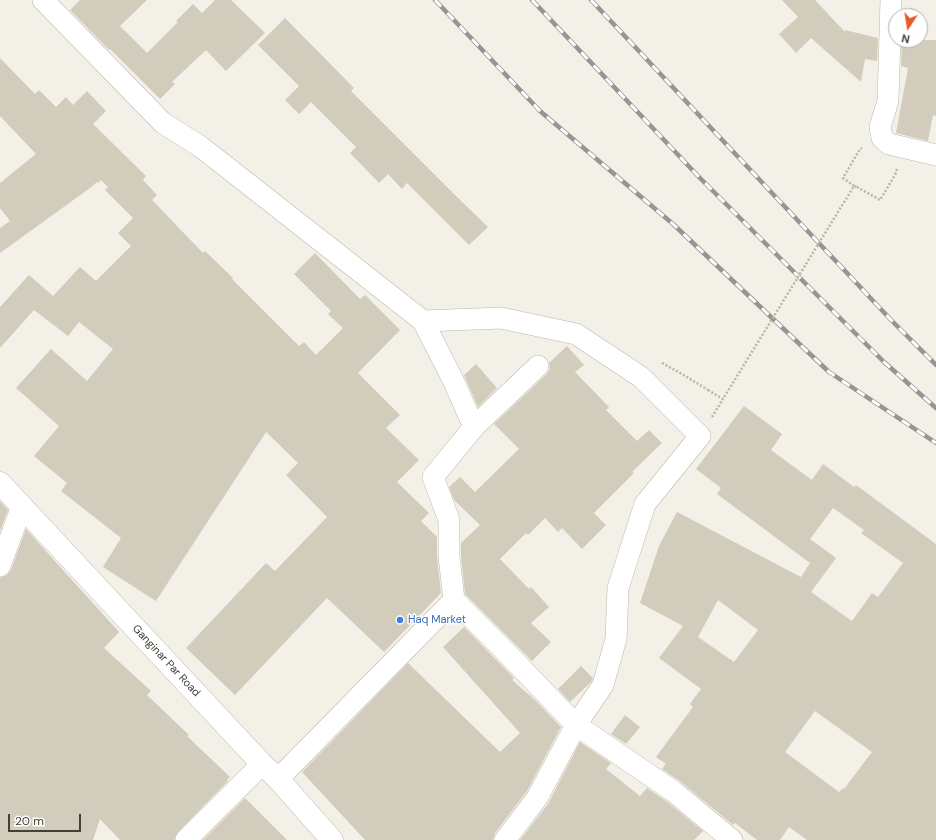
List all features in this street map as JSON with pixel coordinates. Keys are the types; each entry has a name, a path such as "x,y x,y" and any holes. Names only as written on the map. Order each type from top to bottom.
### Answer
{"street":[{"path":"43,0 163,123 201,147 423,321 453,380 474,427"},
{"path":"890,0 888,101 880,127 882,138 890,144 936,155"},
{"path":"423,321 502,318 576,334 641,377 700,436 645,504 618,588 616,639 603,685 576,725 536,798 505,840"},
{"path":"538,366 474,427 433,477 449,520 449,556 454,600 576,725 673,791 732,840"},
{"name":"Ganginar Par Road","path":"0,483 262,764 278,779 332,840"},
{"path":"0,566 22,506"},
{"path":"278,779 454,600"},
{"path":"186,840 262,764"}],"path":[{"path":"860,149 843,178 854,186 880,200 895,175"},
{"path":"708,424 854,186"},
{"path":"682,374 724,399"}],"building":[{"path":"80,0 147,0 120,26 147,53 178,22 176,21 193,4 202,13 215,0 231,0 265,33 226,71 206,50 172,82 175,84 160,99 70,10"},
{"path":"782,0 815,0 845,32 845,30 878,38 877,61 865,59 861,82 811,38 796,53 779,34 798,17"},
{"path":"285,18 354,88 351,91 488,227 469,245 407,183 402,189 388,174 379,183 350,153 356,147 311,102 299,114 285,100 299,86 258,45"},
{"path":"928,40 936,40 936,116 933,115 928,141 896,133 908,68 901,66 902,48 928,48"},
{"path":"0,58 35,94 39,90 56,107 66,97 73,105 87,91 106,111 93,124 146,176 143,180 157,195 152,200 203,253 205,251 233,278 232,279 299,346 304,342 316,355 343,328 328,314 331,311 294,274 315,253 360,299 365,295 400,330 358,373 400,415 386,428 419,460 397,482 429,513 421,521 437,537 437,557 441,593 384,652 327,598 235,695 186,648 266,563 275,571 327,517 286,475 298,463 266,432 156,601 103,567 121,538 61,491 67,483 34,456 59,426 16,388 51,349 87,381 113,349 79,322 68,336 34,310 0,348 0,307 29,275 53,296 80,267 96,281 131,246 118,233 133,218 105,190 108,187 101,180 0,253 0,228 10,221 0,208 0,183 36,154 0,116"},
{"path":"567,346 584,365 575,372 609,407 606,410 637,441 649,430 662,443 632,472 634,473 594,513 606,525 582,549 562,528 558,532 545,518 528,535 526,533 500,559 529,589 531,587 549,607 531,623 551,642 532,661 465,594 461,543 480,525 454,500 449,487 460,477 475,492 519,449 494,424 546,375 550,369 549,363"},
{"path":"476,364 497,388 478,407 464,375"},
{"path":"744,406 782,434 771,450 812,480 823,464 854,487 856,485 936,544 936,840 807,840 789,827 780,840 757,840 735,823 733,825 681,782 662,769 666,764 656,757 693,707 690,704 701,689 659,658 683,626 640,603 659,546 677,512 801,577 810,563 717,494 721,488 696,469","holes":["833,508 864,530 861,533 903,563 878,597 872,593 852,621 811,592 836,558 810,539","718,600 758,630 734,662 698,637","815,711 872,752 844,789 843,788 839,792 785,752"]},
{"path":"0,501 8,510 0,531"},
{"path":"26,529 119,632 104,648 151,691 147,695 230,777 227,780 228,781 178,832 174,840 120,840 100,819 93,840 0,840 0,578 7,575 11,570"},
{"path":"464,627 514,678 512,680 535,700 561,727 527,791 495,833 493,840 365,840 302,772 408,663 500,752 520,733 443,647"},
{"path":"581,666 593,678 591,682 570,702 558,689"},
{"path":"625,715 640,727 626,744 611,734"},
{"path":"580,742 611,763 606,769 640,796 647,788 666,801 703,831 694,840 520,840 548,804"},
{"path":"245,798 287,840 203,840"}],"railway":[{"path":"435,0 540,111 673,224 829,372 936,443"},
{"path":"532,0 698,176 884,362 936,408"},
{"path":"591,0 892,321 936,365"}],"place":[{"name":"Haq Market","path":"400,620"}]}
